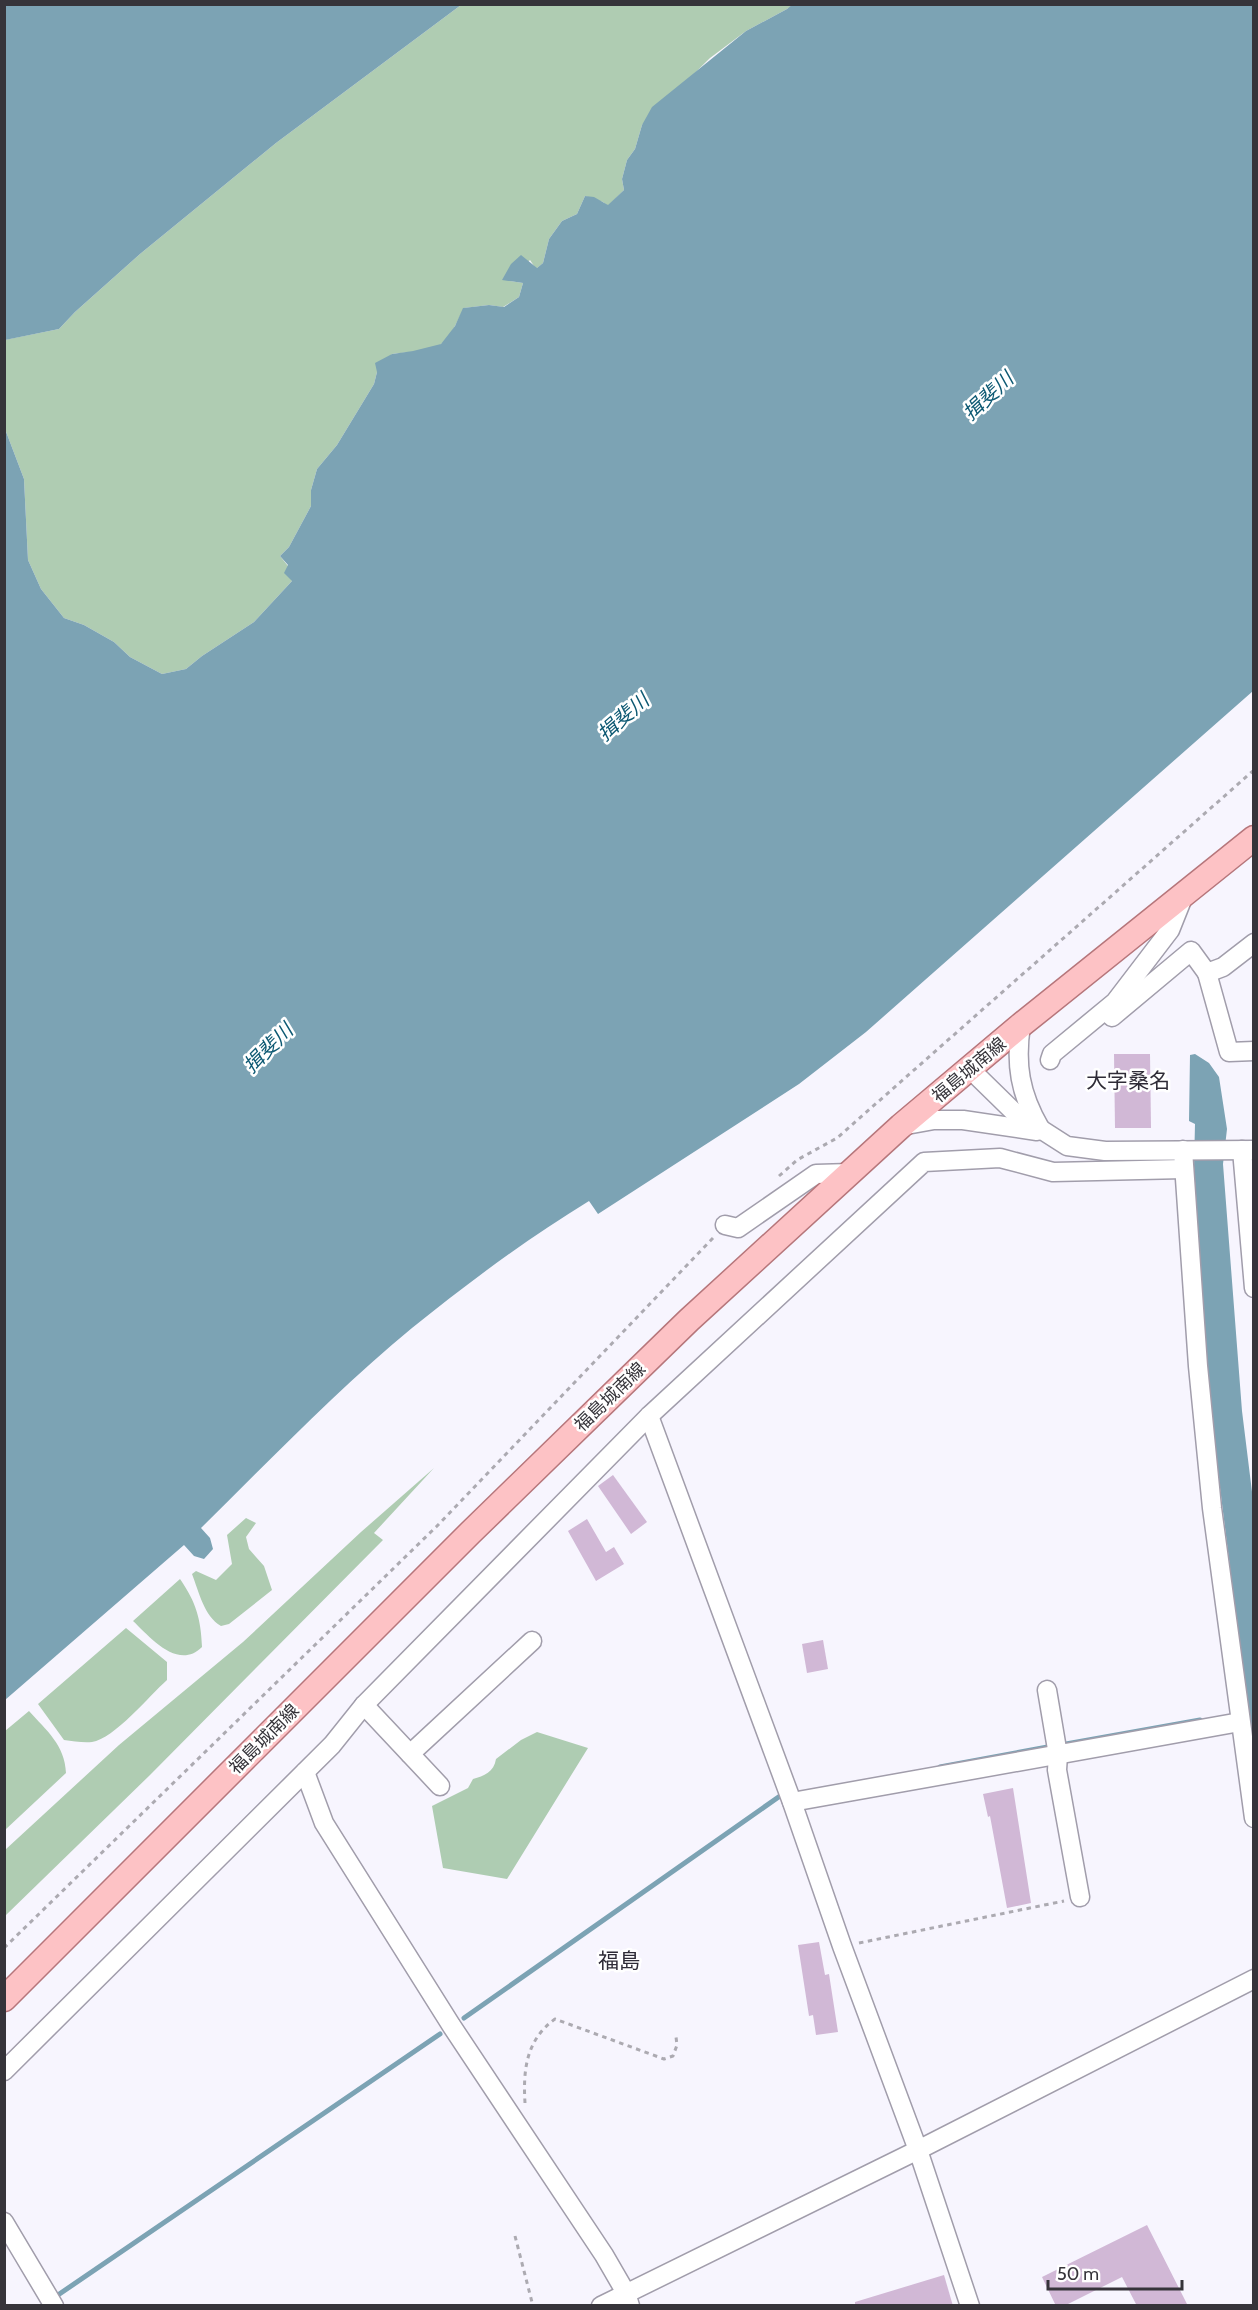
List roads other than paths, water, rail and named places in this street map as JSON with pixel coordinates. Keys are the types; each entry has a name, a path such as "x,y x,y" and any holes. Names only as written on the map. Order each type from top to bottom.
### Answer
{"main road":[{"name":"福島城南線","path":"4,1999 487,1517 689,1320 901,1126 1021,1025 1254,838"}],"street":[{"path":"1050,1060 1052,1054 1106,1011 1170,930 1185,894"},
{"path":"1207,973 1223,967 1254,943"},
{"path":"1106,1011 1113,1018 1191,951 1207,973 1229,1053 1254,1051"},
{"path":"1021,1025 1017,1052 1022,1085 1032,1114 1042,1132"},
{"path":"970,1069 1014,1112 1067,1146 1105,1151 1248,1150 1254,1288"},
{"path":"901,1126 934,1120 963,1120 1042,1132"},
{"path":"1188,1150 1184,1169 1198,1366 1209,1472 1254,1818"},
{"path":"4,2071 332,1745 364,1705 649,1416 924,1162 1000,1158 1053,1172 1184,1169"},
{"path":"725,1225 738,1228 816,1174 850,1173"},
{"path":"649,1416 918,2150 970,2306"},
{"path":"410,1754 532,1641"},
{"path":"1047,1690 1058,1755 1057,1770 1080,1898"},
{"path":"364,1705 440,1786"},
{"path":"792,1802 1240,1722"},
{"path":"305,1772 324,1823 628,2299"},
{"path":"601,2306 628,2299 1254,1979"},
{"path":"4,2222 54,2306"}],"water":[{"name":"揖斐川","path":"793,4 1253,5 1253,691 866,1032 799,1084 598,1214 589,1201 566,1215 499,1261 412,1328 331,1400 201,1528 210,1538 213,1549 204,1559 194,1556 184,1545 5,1700 5,429 24,479 28,560 41,589 64,618 84,625 114,642 130,657 162,674 186,669 254,622 292,581 284,573 288,565 280,556 289,547 311,506 311,490 317,469 337,445 374,384 377,372 375,363 392,354 441,344 455,326 463,308 489,305 504,307 519,297 523,283 502,280 511,264 521,255 537,268 543,263 549,239 562,221 577,214 585,196 594,197 608,205 624,190 622,179 627,160 635,149 642,125 652,107 746,31"},
{"path":"4,5 461,5 276,143 140,254 59,329 5,340"},
{"path":"1195,1054 1209,1063 1219,1077 1227,1129 1223,1164 1242,1411 1254,1508 1253,1751 1210,1408 1194,1166 1195,1124 1189,1121 1190,1055"}],"waterway":[{"path":"1066,1744 1200,1720"},
{"path":"940,1767 1053,1746"},
{"path":"464,2018 780,1796"},
{"path":"55,2297 440,2034"}],"district":[{"name":"大字桑名","path":"1128,1081"},
{"name":"福島","path":"619,1961"}]}
